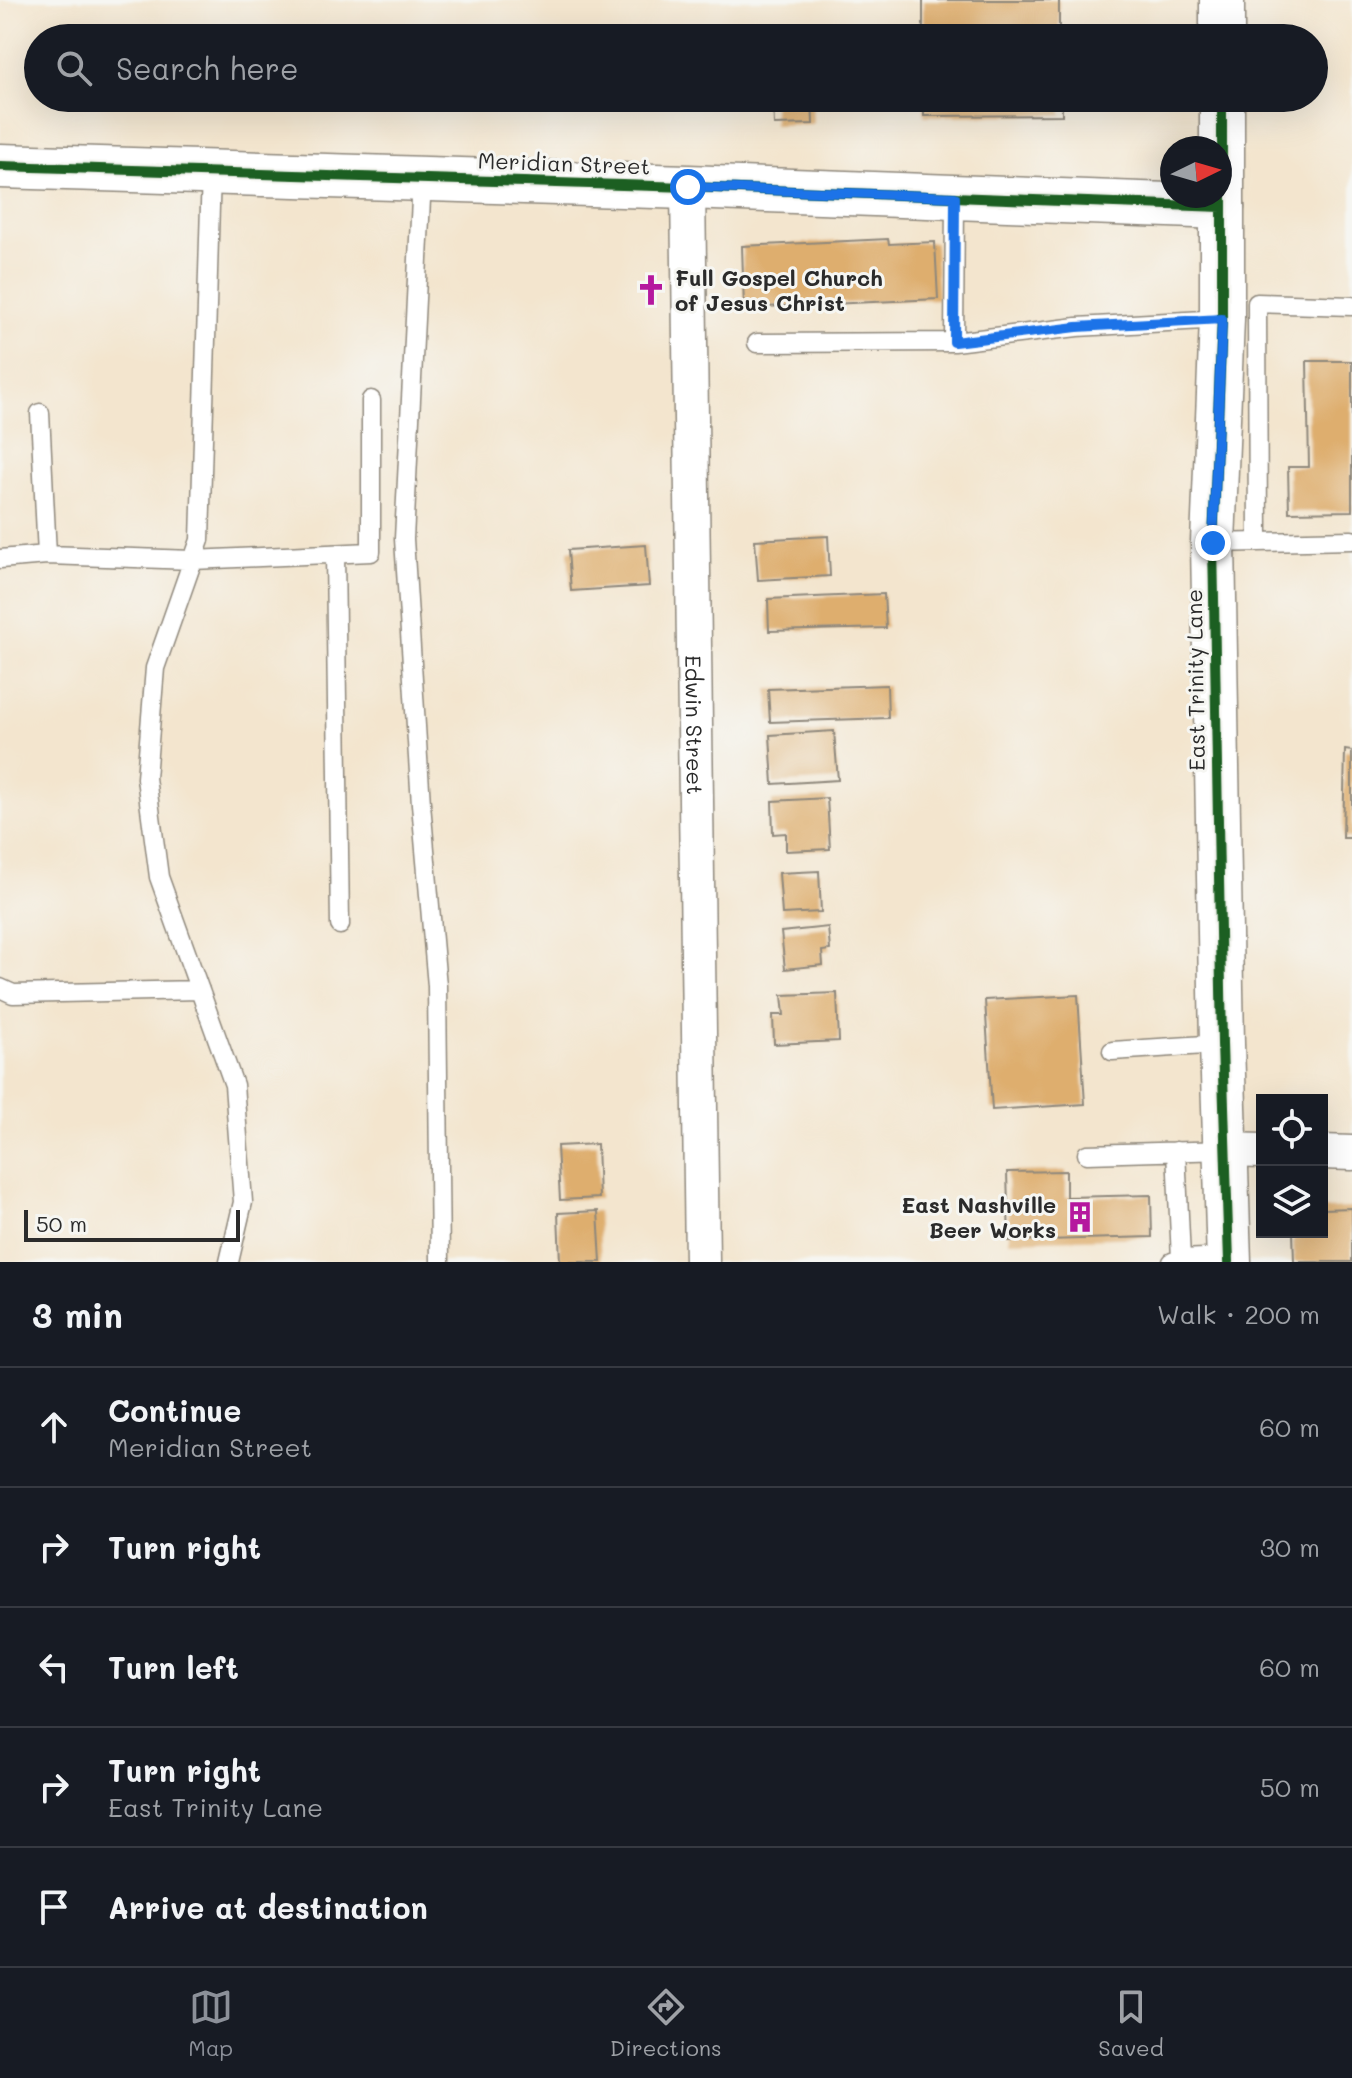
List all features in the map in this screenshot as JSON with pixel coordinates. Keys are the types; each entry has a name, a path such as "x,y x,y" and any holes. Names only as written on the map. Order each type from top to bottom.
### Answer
{"street":[{"path":"1222,0 1222,24"},
{"name":"East Trinity Lane","path":"1222,112 1222,136"},
{"name":"Meridian Street","path":"0,166 1160,205"},
{"name":"Edwin Street","path":"688,187 702,1262"},
{"name":"East Trinity Lane","path":"1222,208 1222,319 1213,543 1222,1044 1244,1150 1229,1260"},
{"path":"1328,1152 1352,1153"}],"lane":[{"path":"211,172 200,540 155,668 146,778 159,877 234,1085 243,1202 229,1262"},
{"path":"422,179 404,539 421,804 437,986 440,1262"},
{"path":"954,342 955,197"},
{"path":"1258,542 1257,303 1352,306"},
{"path":"757,343 954,342 1077,327 1222,319"},
{"path":"0,559 47,555 193,560 371,552 371,400"},
{"path":"40,413 47,555"},
{"path":"1213,543 1352,540"},
{"path":"335,554 340,925"},
{"path":"0,988 13,994 200,990"},
{"path":"1112,1051 1222,1044"},
{"path":"1087,1154 1244,1150"},
{"path":"1176,1151 1176,1260 1229,1260"}],"building":[{"path":"923,0 1059,0 1059,24 923,24"},
{"path":"774,112 813,112 813,124 774,125"},
{"path":"924,112 1062,112 1062,115 924,116"},
{"path":"888,239 889,244 935,242 938,299 744,308 742,246"},
{"path":"1307,361 1352,361 1352,511 1289,512 1288,467 1309,467"},
{"path":"828,536 830,576 758,580 755,540"},
{"path":"646,545 649,586 571,591 568,550"},
{"path":"884,594 886,628 769,631 768,599"},
{"path":"887,685 888,718 770,722 768,689"},
{"path":"834,731 838,780 773,784 770,735"},
{"path":"1345,750 1352,751 1352,838 1343,838"},
{"path":"827,798 830,849 786,851 786,833 773,834 772,801"},
{"path":"819,871 821,912 782,914 779,873"},
{"path":"828,927 830,950 822,951 823,965 785,969 781,932"},
{"path":"837,993 839,1041 774,1044 773,1015 784,1015 782,995"},
{"path":"1078,995 1085,1104 992,1110 985,1000"},
{"path":"597,1144 599,1198 560,1200 557,1146"},
{"name":"East Nashville Beer Works","path":"1066,1171 1066,1197 1151,1195 1152,1237 1009,1241 1007,1172"},
{"path":"1352,1208 1352,1262 1294,1262 1293,1238 1328,1238 1328,1209"},
{"path":"598,1211 601,1262 560,1262 558,1213"}],"cycle path":[{"path":"1222,112 1222,319 1213,543 1229,1262"},
{"path":"0,166 1160,205"}],"place":[{"name":"Full Gospel Church of Jesus Christ","path":"651,290"},
{"name":"East Nashville Beer Works","path":"1080,1217"}],"route":[{"path":"688,187 955,197 954,342 1077,327 1222,319 1213,543"}]}
